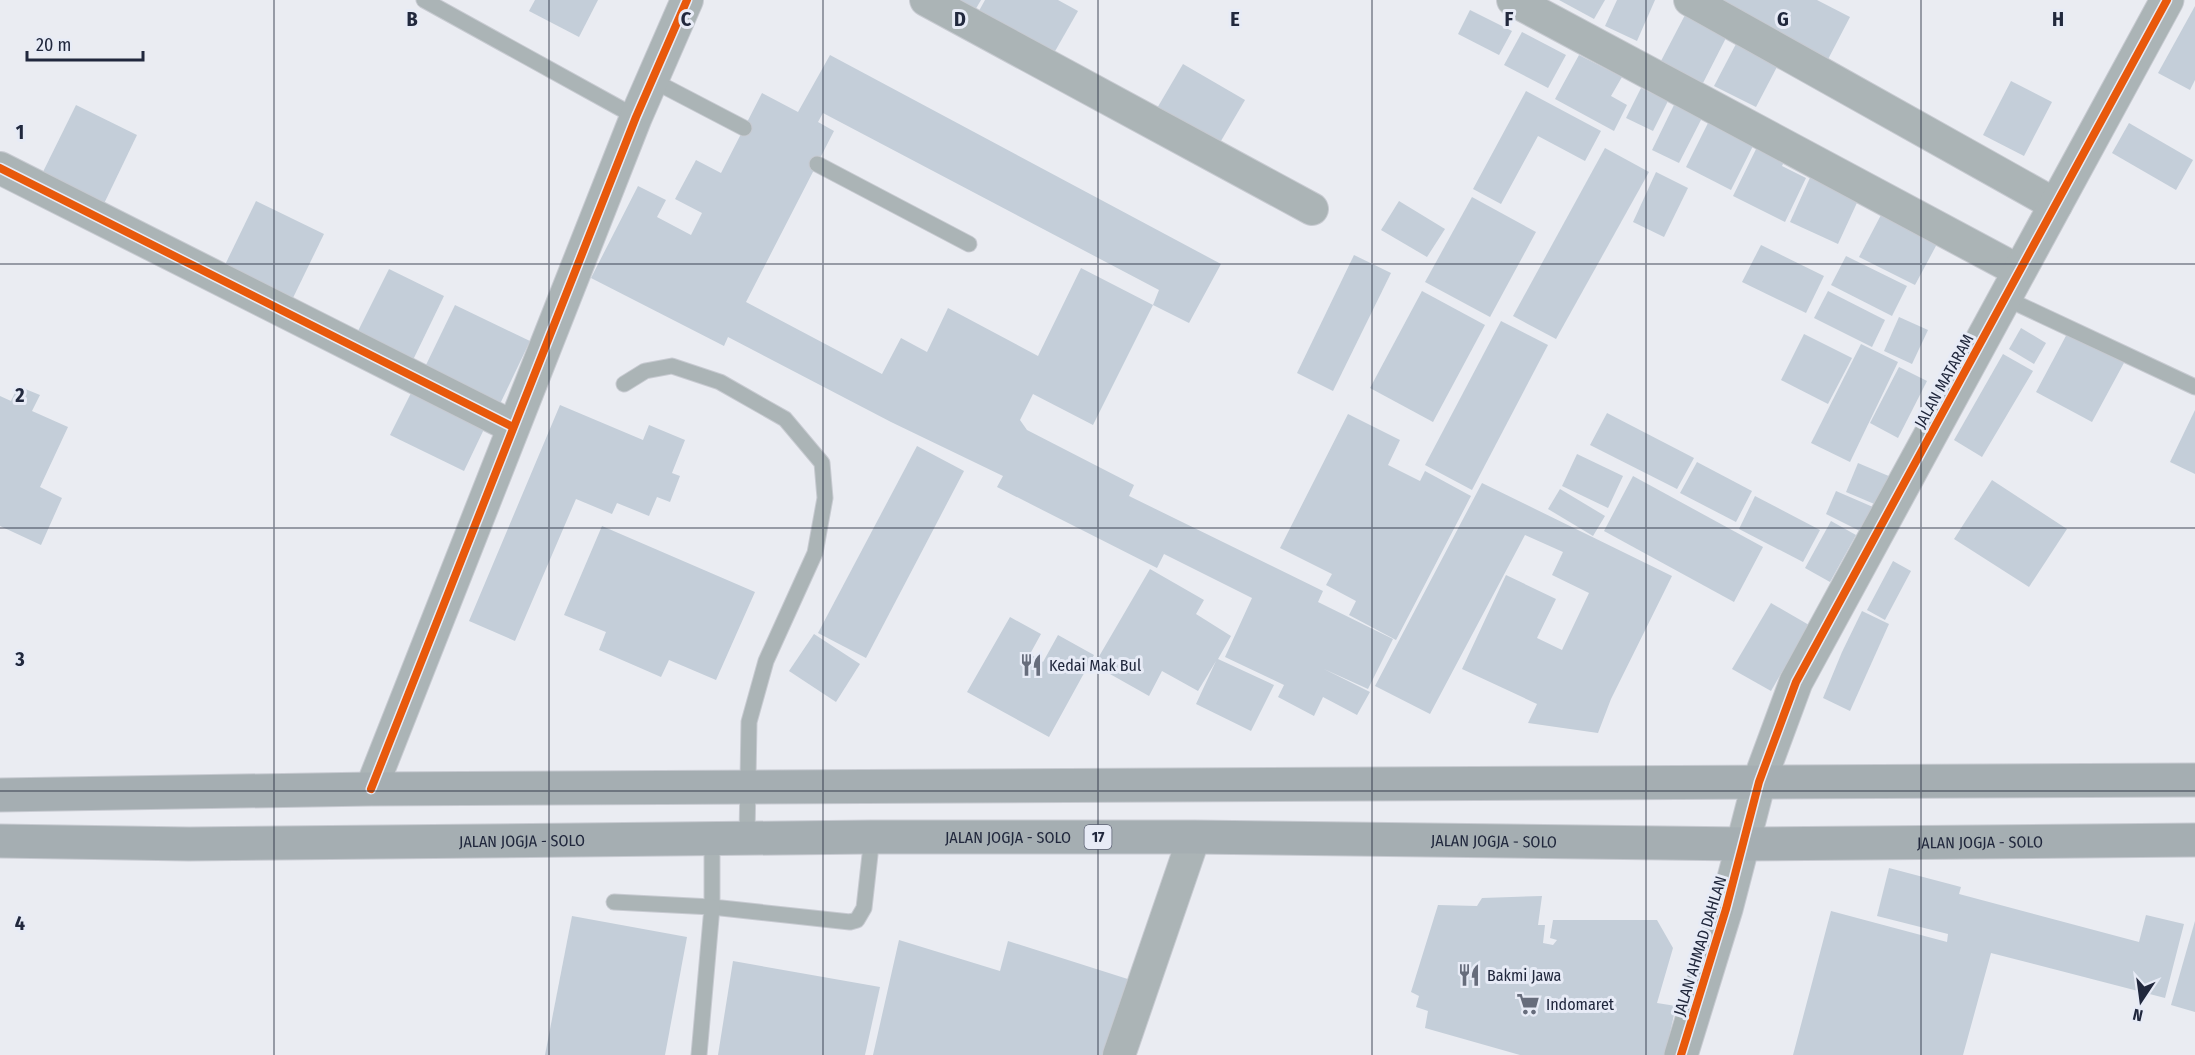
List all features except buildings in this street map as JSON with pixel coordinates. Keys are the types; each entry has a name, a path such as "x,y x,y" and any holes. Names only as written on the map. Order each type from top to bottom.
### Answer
{"highway":[{"path":"0,795 371,789 2195,780"},
{"name":"JALAN JOGJA - SOLO","path":"0,841 189,844 747,837 1194,837 1744,844 2195,840"}],"street":[{"path":"371,789 636,117 687,0"},
{"path":"926,0 1312,209"},
{"path":"1513,0 2012,284"},
{"path":"1690,0 2056,205"},
{"name":"JALAN MATARAM","path":"1744,844 1760,782 1796,682 2167,0"},
{"path":"0,168 513,427"},
{"path":"1119,1055 1194,837"},
{"name":"JALAN AHMAD DAHLAN","path":"1681,1055 1744,844"}],"lane":[{"path":"424,0 636,117"},
{"path":"652,80 744,128"},
{"path":"817,164 969,244"},
{"path":"2012,284 2195,387"},
{"path":"624,384 645,371 672,366 720,382 785,419 822,463 825,498 815,553 766,661 749,722 747,837"},
{"path":"614,902 712,907 850,922 862,914 864,908 872,837"},
{"path":"699,1055 712,907 712,838"}],"cycle path":[{"path":"371,789 636,117 687,0"},
{"path":"1681,1055 1726,909 1759,782 1796,682 2167,0"},
{"path":"0,168 513,427"}],"place":[{"name":"Kedai Mak Bul","path":"1031,665"},
{"name":"Bakmi Jawa","path":"1469,975"},
{"name":"Indomaret","path":"1528,1004"}]}
